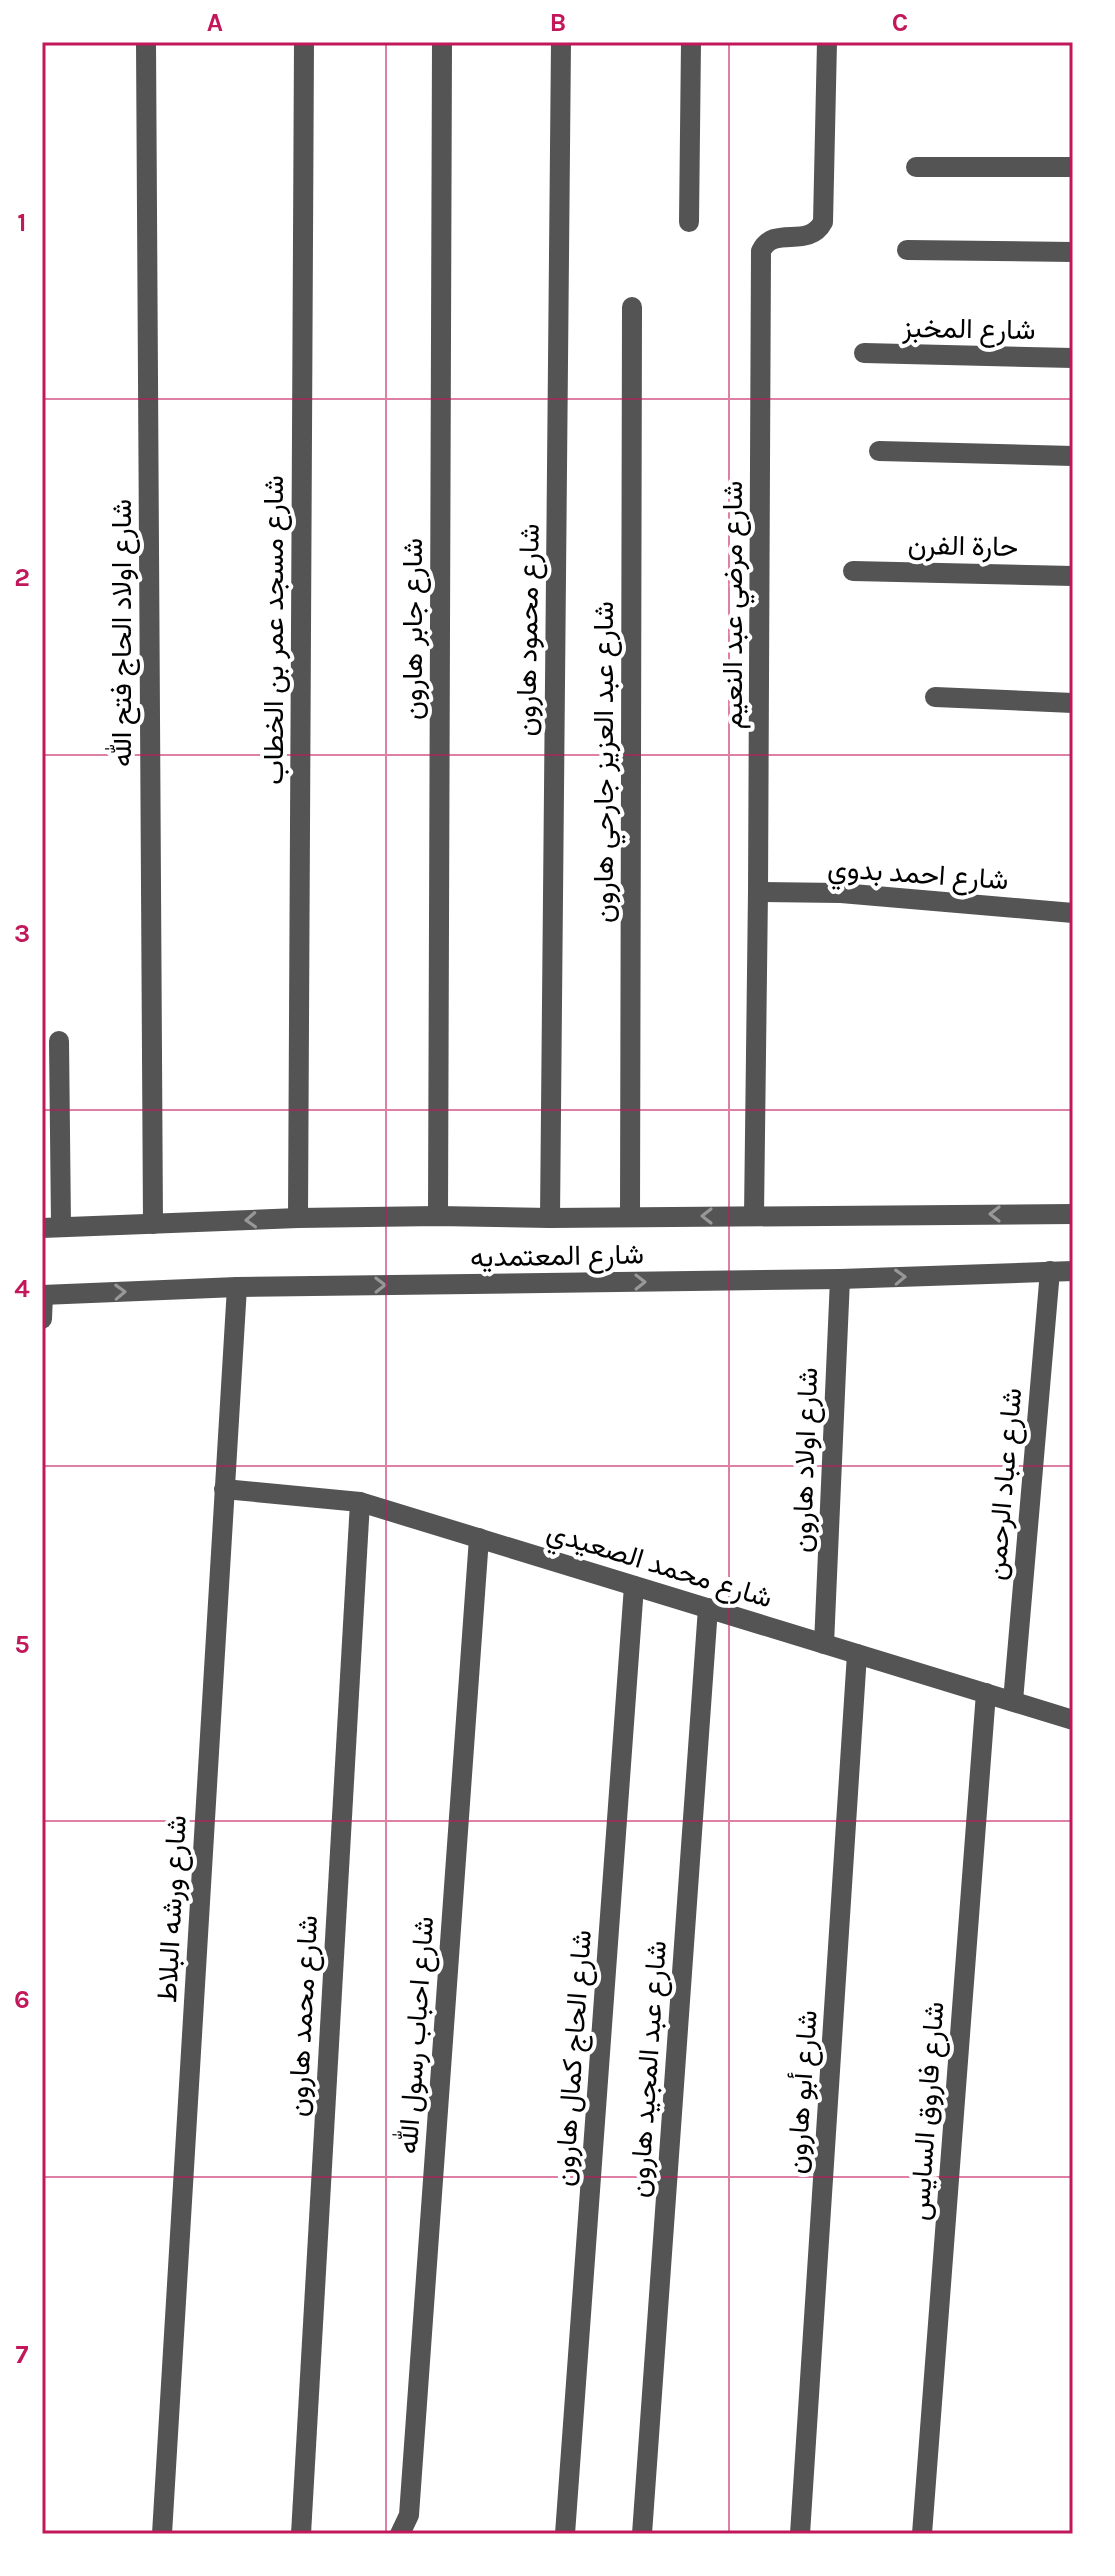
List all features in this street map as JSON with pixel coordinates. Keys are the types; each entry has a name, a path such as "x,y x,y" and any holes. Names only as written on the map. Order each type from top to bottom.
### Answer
{"street":[{"name":"شارع اولاد الحاج فتح الله","path":"146,42 153,1224"},
{"name":"شارع مسجد عمر بن الخطاب","path":"298,1218 304,42"},
{"name":"شارع جابر هارون","path":"438,1216 442,42"},
{"name":"شارع محمود هارون","path":"550,1218 561,42"},
{"path":"689,222 691,42"},
{"name":"شارع مرضي عبد النعيم","path":"754,1216 761,251 773,238 812,235 823,222 827,42"},
{"path":"916,167 1073,167"},
{"path":"907,250 1073,252"},
{"name":"شارع عبد العزيز جارحي هارون","path":"630,1216 632,307"},
{"name":"شارع المخبز","path":"864,353 1073,358"},
{"path":"879,451 1073,456"},
{"name":"حارة الفرن","path":"853,571 1073,576"},
{"path":"935,697 1073,703"},
{"name":"شارع احمد بدوي","path":"758,892 841,893 1073,913"},
{"path":"51,1227 59,1041"},
{"name":"شارع المعتمديه","path":"51,1227 438,1216 1073,1214"},
{"name":"شارع عباد الرحمن","path":"1013,1701 1050,1271"},
{"name":"شارع المعتمديه","path":"43,1295 237,1287 840,1279 1073,1271"},
{"name":"شارع اولاد هارون","path":"824,1644 840,1279"},
{"name":"شارع ورشه البلاط","path":"162,2534 237,1287"},
{"path":"42,1319 43,1295"},
{"name":"شارع محمد الصعيدي","path":"224,1489 360,1502 1073,1720"},
{"name":"شارع محمد هارون","path":"301,2534 360,1502"},
{"name":"شارع احباب رسول الله","path":"400,2534 409,2515 479,1538"},
{"name":"شارع الحاج كمال هارون","path":"565,2534 634,1586"},
{"name":"شارع عبد المجيد هارون","path":"642,2534 708,1608"},
{"name":"شارع أبو هارون","path":"800,2534 857,1654"},
{"name":"شارع فاروق السايس","path":"922,2534 986,1693"}]}
